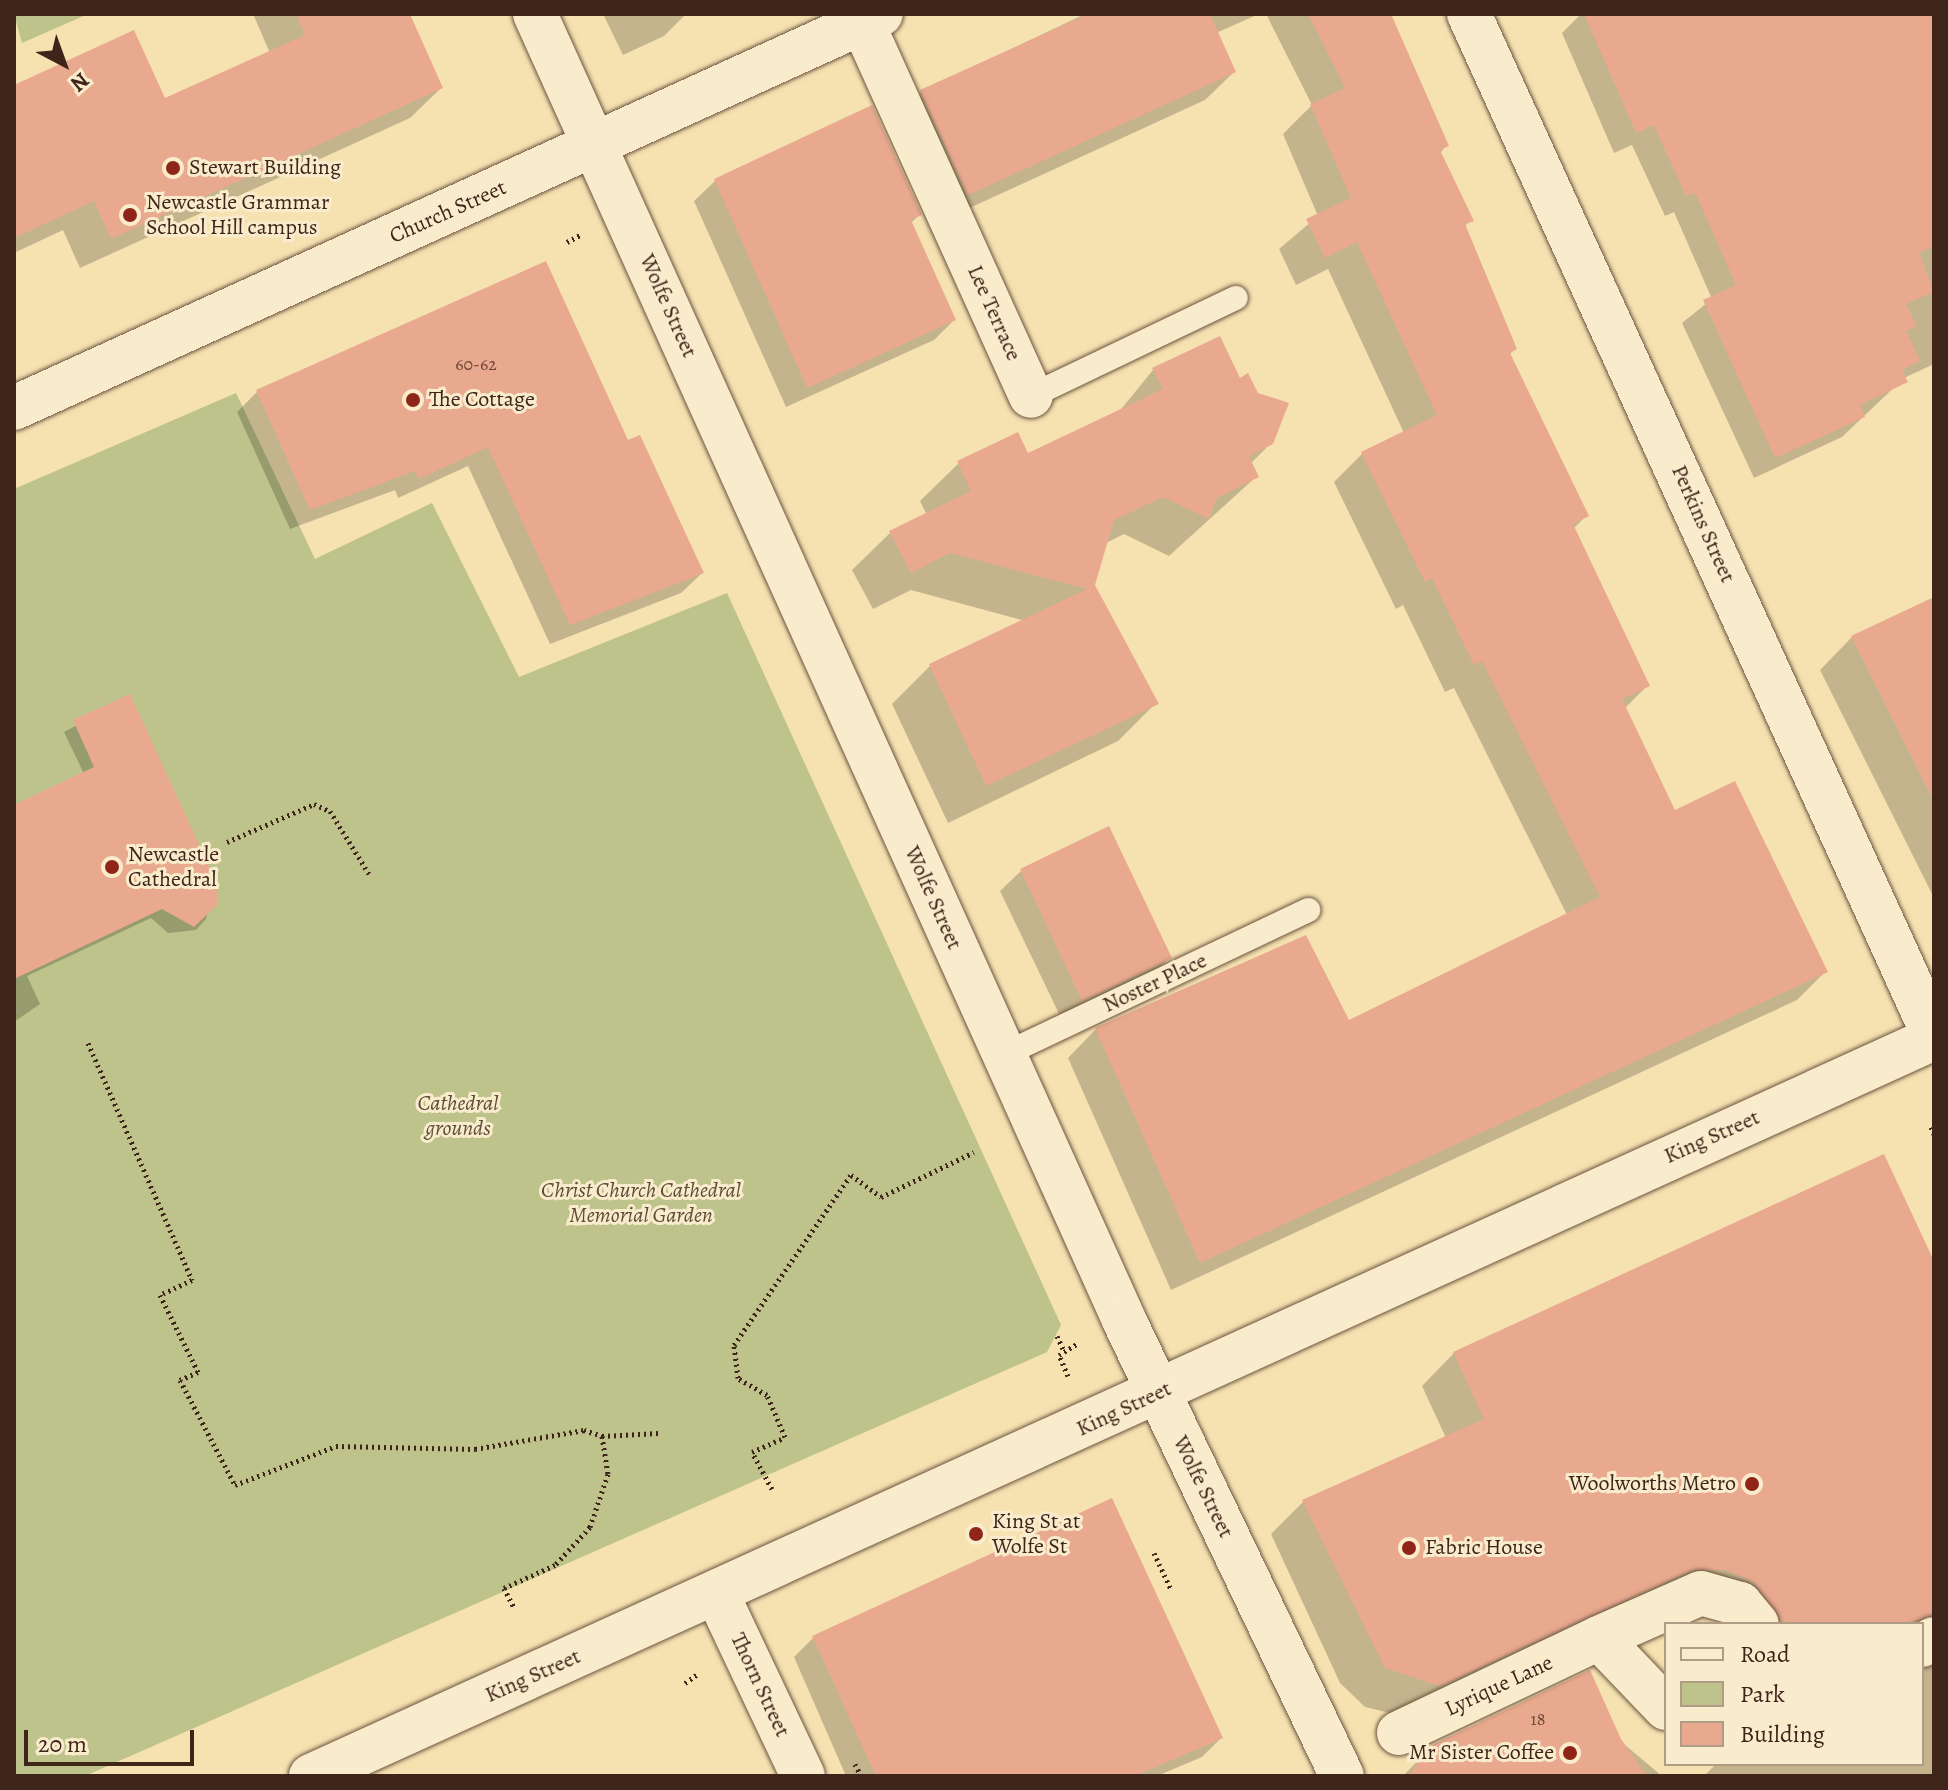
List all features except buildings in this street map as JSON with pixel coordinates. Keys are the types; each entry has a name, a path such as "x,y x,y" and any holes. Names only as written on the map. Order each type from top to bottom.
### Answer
{"street":[{"name":"Wolfe Street","path":"535,14 1003,1055 1159,1394 1342,1776"},
{"name":"Perkins Street","path":"1469,14 1934,1037"},
{"name":"Church Street","path":"14,408 872,18"},
{"name":"Lee Terrace","path":"872,18 1031,396"},
{"name":"King Street","path":"311,1776 1159,1394 1228,1354 1934,1037"},
{"name":"Lyrique Lane","path":"1399,1733 1701,1593 1740,1604 1755,1622"},
{"name":"Thorn Street","path":"717,1594 803,1776"},
{"path":"1599,1638 1664,1706"}],"lane":[{"name":"Lee Terrace","path":"1031,396 1236,298"},
{"name":"Noster Place","path":"1003,1055 1308,910"}],"path":[{"path":"227,842 314,804 330,811 369,874"},
{"path":"88,1043 192,1280 160,1295 198,1372 180,1380 235,1485 336,1446 475,1449 584,1430 602,1436 659,1433"},
{"path":"1931,1127 1934,1134"},
{"path":"772,1489 752,1452 785,1437 767,1395 738,1378 734,1345 851,1175 881,1197 974,1152"},
{"path":"1057,1336 1064,1351"},
{"path":"1069,1377 1059,1355 1078,1343"},
{"path":"514,1608 504,1588 555,1565 590,1527 608,1474 602,1436"},
{"path":"1154,1553 1171,1589"},
{"path":"685,1683 700,1673"}],"green space":[{"path":"14,14 88,14 22,43"},
{"name":"Cathedral grounds","path":"236,393 315,559 432,503 519,677 727,593 1061,1325 1047,1352 85,1776 14,1776 14,489"}],"place":[{"name":"Stewart Building","path":"173,168"},
{"name":"Newcastle Grammar School Hill campus","path":"130,215"},
{"name":"The Cottage","path":"413,400"},
{"name":"Newcastle Cathedral","path":"112,867"},
{"name":"Woolworths Metro","path":"1752,1484"},
{"name":"King St at Wolfe St","path":"976,1534"},
{"name":"Fabric House","path":"1409,1548"},
{"name":"Mr Sister Coffee","path":"1570,1753"}],"park label":[{"name":"Christ Church Cathedral Memorial Garden","path":"641,1202"}]}
